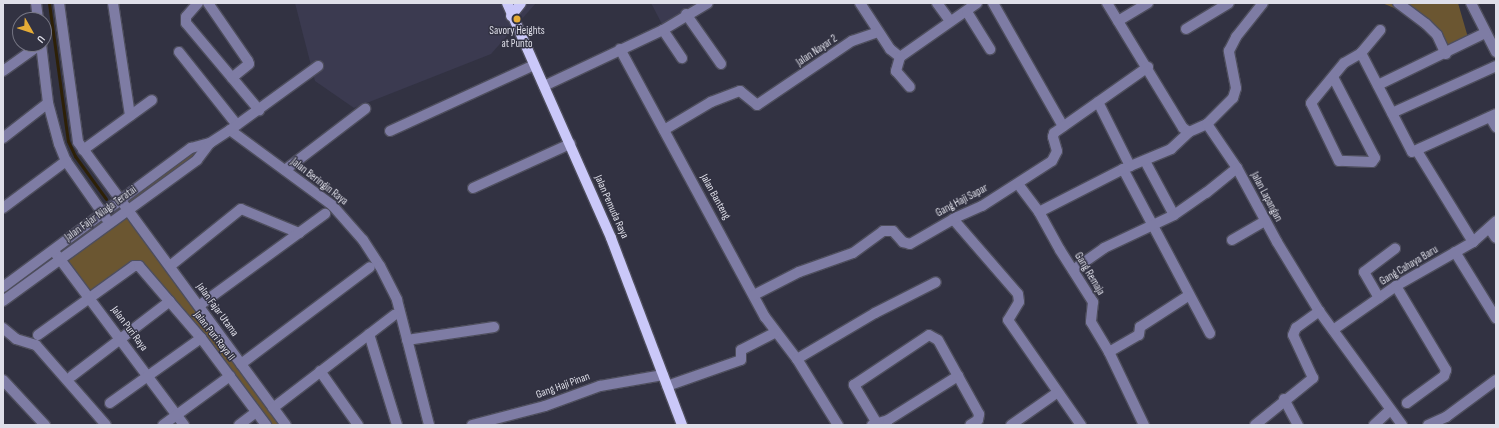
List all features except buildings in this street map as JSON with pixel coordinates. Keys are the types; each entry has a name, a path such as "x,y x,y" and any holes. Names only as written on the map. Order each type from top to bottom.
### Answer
{"main road":[{"name":"Jalan Pemuda Raya","path":"507,3 511,16 570,144 630,283 682,425"},
{"path":"511,16 521,3"}],"street":[{"path":"59,3 75,132 83,150 119,201"},
{"path":"114,3 130,116"},
{"path":"198,3 186,17 186,23 259,110"},
{"path":"208,3 249,64 232,78"},
{"path":"544,86 663,30 686,14 708,3"},
{"path":"860,3 878,32 900,57"},
{"path":"937,3 950,21"},
{"path":"910,87 896,71 900,57 977,3"},
{"path":"993,3 1063,126"},
{"path":"1107,3 1148,67 1183,128 1189,132"},
{"path":"1118,21 1148,3"},
{"path":"1186,29 1229,3"},
{"path":"1039,212 1127,168 1171,149 1189,132 1207,124 1233,98 1236,88 1230,50 1236,37 1263,3"},
{"path":"1398,3 1426,24 1437,35 1446,54"},
{"path":"1471,3 1496,52"},
{"path":"966,12 990,49"},
{"path":"686,14 721,64"},
{"path":"663,30 682,58"},
{"path":"1333,76 1375,158 1372,162 1343,162 1336,158 1311,103 1333,76 1344,63 1361,53 1380,30"},
{"name":"Jalan Nayar 2","path":"664,130 711,102 736,92 744,94 751,103 758,105 852,41 878,32"},
{"path":"1378,85 1446,54 1485,33"},
{"name":"Jalan Banteng","path":"620,49 754,296 776,332 797,360 838,425"},
{"path":"3,71 30,52"},
{"path":"42,52 48,103 57,139 66,161 112,220"},
{"name":"Jalan Beringin Raya","path":"179,52 233,128 285,170 332,205 363,240 397,300 429,425"},
{"path":"1361,53 1410,151 1417,151 1493,116 1496,127"},
{"path":"390,131 534,65"},
{"name":"Jalan Fajar Niaga Teratai","path":"3,287 191,148 210,143 259,110 318,66"},
{"path":"1392,113 1496,66"},
{"name":"Gang Haji Sapar","path":"754,296 799,272 853,253 883,231 893,231 903,242 910,244 953,219 982,206 1018,184 1057,156 1053,137 1063,126 1148,67"},
{"path":"83,150 152,100"},
{"path":"1098,102 1153,227 1188,296 1210,333"},
{"path":"3,138 48,103"},
{"path":"285,170 365,109"},
{"name":"Jalan Lapangan","path":"1207,124 1237,168 1265,220 1319,311 1402,425"},
{"name":"Jalan Fajar Niaga Teratai","path":"3,301 125,210 197,160 210,143"},
{"path":"473,188 570,144"},
{"path":"1417,151 1473,242"},
{"path":"3,208 66,161"},
{"path":"1145,161 1174,214"},
{"path":"1073,270 1104,248 1153,227 1174,214 1206,193 1237,168"},
{"name":"Gang Remaja","path":"1018,184 1039,212 1093,302 1091,322 1110,352 1144,425"},
{"name":"Jalan Fajar Utama","path":"119,201 200,305 286,425"},
{"path":"170,266 241,209 299,233"},
{"path":"200,305 325,214"},
{"path":"953,219 1018,294 1019,302 1008,320 1081,425"},
{"path":"1232,240 1265,220"},
{"path":"1492,224 1496,238"},
{"name":"Gang Cahaya Baru","path":"1333,330 1396,286 1473,242 1492,224"},
{"path":"1379,298 1364,272 1395,249"},
{"name":"Jalan Puri Raya","path":"53,250 91,298 184,425"},
{"path":"1455,252 1496,318"},
{"name":"Jalan Puri Raya II","path":"91,298 134,266 139,266 201,338 266,425"},
{"path":"241,364 370,267"},
{"path":"797,360 875,313 936,282"},
{"path":"1396,286 1446,370 1444,376 1407,403"},
{"path":"1110,352 1139,335 1140,327 1188,296"},
{"path":"38,335 91,298"},
{"path":"72,376 120,337 170,301"},
{"path":"1255,425 1284,399 1313,378 1292,335 1296,328 1319,311"},
{"path":"273,408 394,315"},
{"path":"407,340 494,327"},
{"path":"3,328 16,339 36,345 106,425"},
{"path":"667,386 741,360 741,350 776,332"},
{"path":"369,334 397,425"},
{"path":"958,376 880,424 854,388 855,382 929,335 938,340 958,376 979,414 978,420 970,425"},
{"path":"110,403 201,338"},
{"path":"320,371 358,425"},
{"name":"Gang Haji Pinan","path":"472,425 545,406 600,386 663,375"},
{"path":"163,425 230,376"},
{"path":"3,380 45,425"},
{"path":"1428,425 1446,416 1496,380"},
{"path":"1011,425 1058,392"},
{"path":"1284,399 1298,425"},
{"path":"1374,425 1390,410"},
{"path":"239,425 256,412"}],"shaded area":[{"path":"295,3 536,3 491,54 354,108 315,81"},
{"path":"651,3 702,3 662,24"},
{"path":"1382,3 1458,3 1469,41 1448,46 1433,36 1414,16"},
{"path":"204,147 196,158 129,205 124,199 192,151"},
{"path":"127,213 282,425 270,425 203,336 138,260 92,292 65,260"},
{"path":"101,217 106,221 60,255 56,250"},
{"path":"52,253 56,258 3,298 3,290"}],"waterway":[{"path":"49,3 68,141 75,156 106,199"}],"place":[{"name":"Savory Heights at Punto","path":"517,19"}]}
